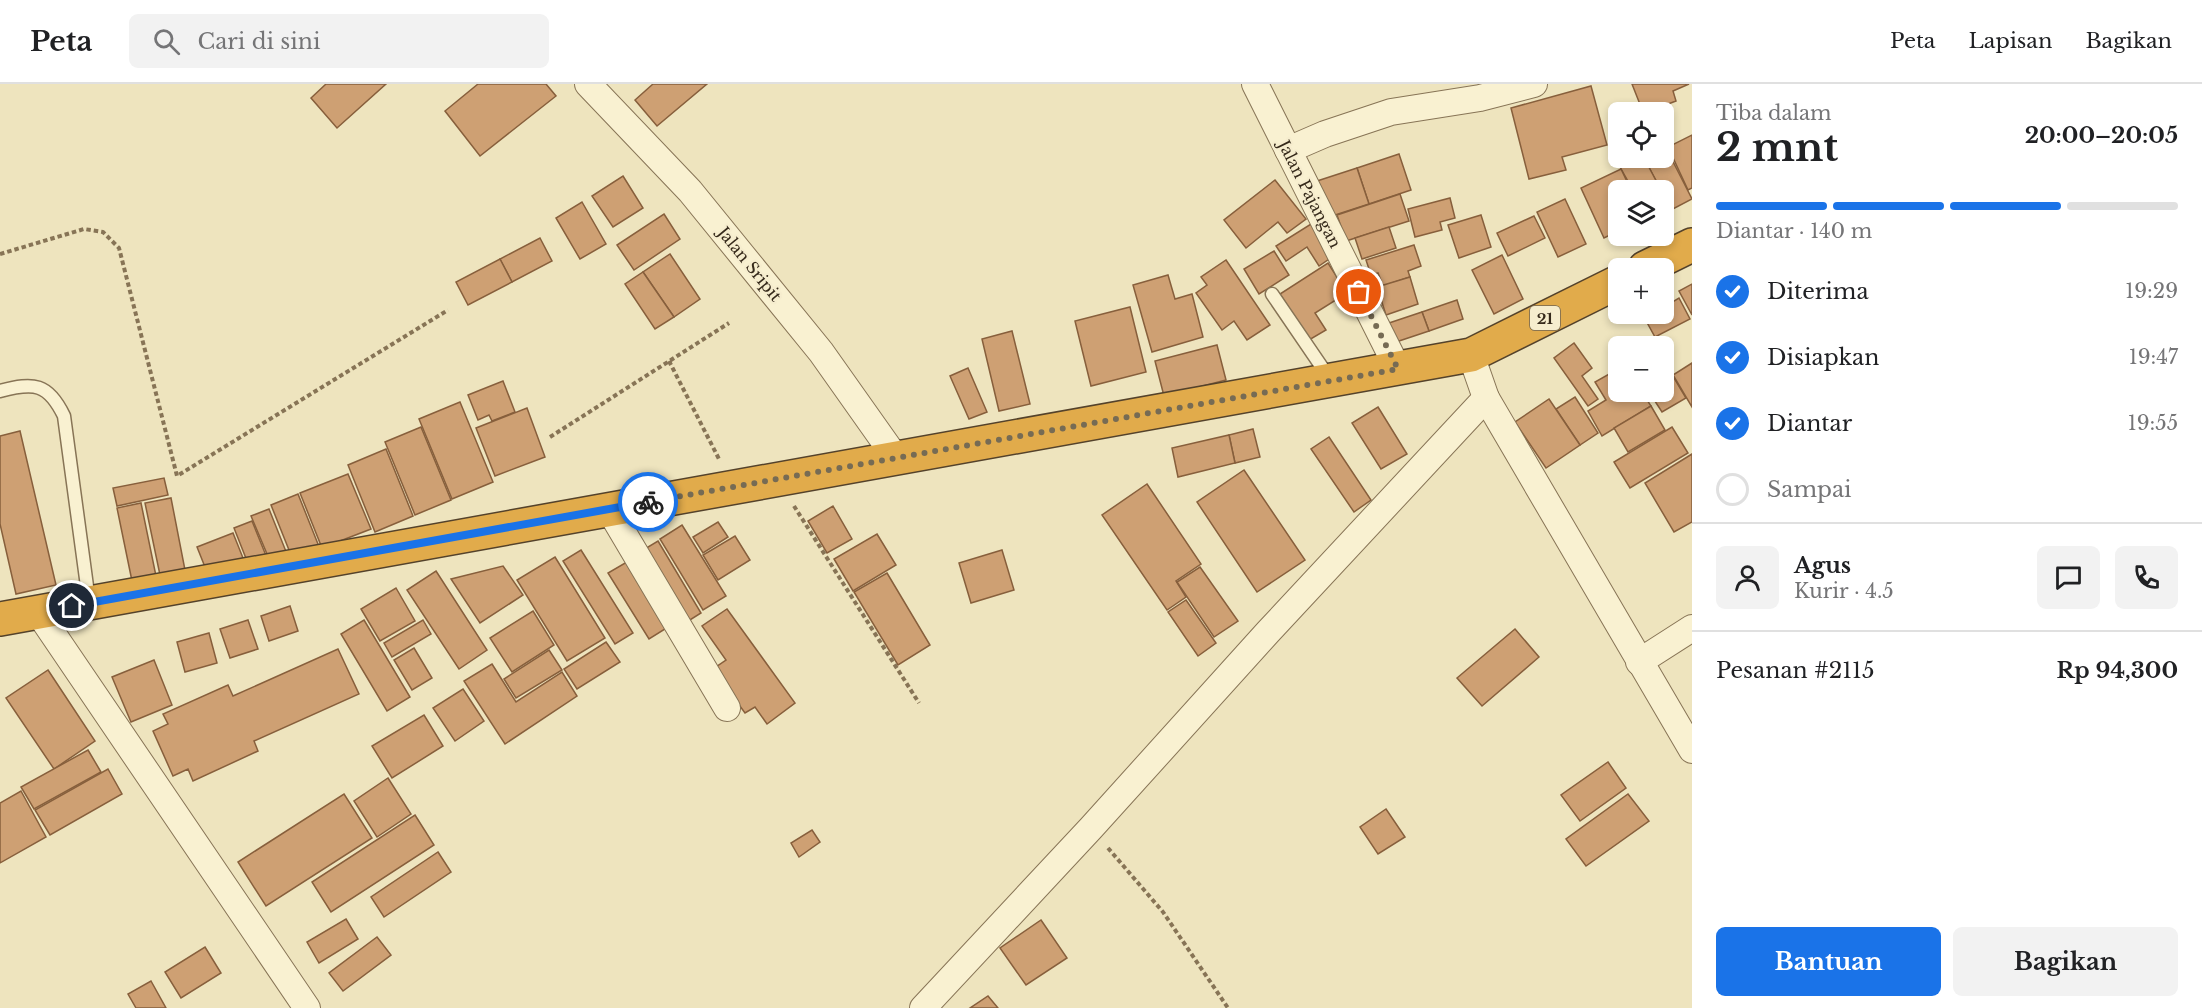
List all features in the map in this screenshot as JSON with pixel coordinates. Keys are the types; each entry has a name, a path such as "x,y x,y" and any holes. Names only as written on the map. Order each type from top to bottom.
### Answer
{"highway":[{"path":"1665,258 1692,245"},
{"name":"21","path":"0,619 1471,355 1608,287"}],"street":[{"name":"Jalan Sripit","path":"588,84 698,200 821,352 896,458"},
{"name":"Jalan Pajangan","path":"1255,84 1398,369"},
{"path":"1288,150 1325,134 1391,112 1480,98 1534,84"},
{"path":"1471,355 1486,398 1692,750"},
{"path":"934,1004 1268,632 1486,398"},
{"path":"609,509 727,708"},
{"path":"38,612 307,1008"},
{"path":"1639,662 1692,628"}],"lane":[{"path":"1272,294 1330,380"},
{"path":"0,391 16,387 40,387 56,400 64,416 89,603"}],"path":[{"path":"0,254 84,229 103,232 119,248 177,476 448,310"},
{"path":"550,437 729,323"},
{"path":"669,361 734,487"},
{"path":"777,479 919,703"},
{"path":"1091,828 1163,912 1228,1008"}],"building":[{"path":"326,84 386,84 337,128 311,98"},
{"path":"478,84 546,84 556,96 480,156 445,111"},
{"path":"653,84 707,84 657,126 635,100"},
{"path":"1632,84 1689,84 1673,91 1676,101 1673,102 1639,102"},
{"path":"1591,86 1607,145 1562,157 1566,170 1529,179 1511,108"},
{"path":"1692,135 1692,188 1688,190 1674,160 1674,144"},
{"path":"1399,154 1411,190 1369,204 1357,168"},
{"path":"1674,164 1692,199 1674,208 1674,180 1656,180 1649,168 1674,168"},
{"path":"1357,168 1369,204 1329,217 1317,181"},
{"path":"1621,168 1649,168 1656,180 1627,180"},
{"path":"1621,169 1626,180 1608,180 1608,236 1604,238 1581,188"},
{"path":"623,176 643,208 613,227 592,196"},
{"path":"1275,180 1306,219 1287,233 1278,222 1246,248 1224,220"},
{"path":"1400,194 1409,221 1346,241 1337,215"},
{"path":"1450,198 1455,218 1440,222 1442,230 1415,237 1408,209"},
{"path":"1565,199 1586,244 1558,257 1537,212"},
{"path":"582,202 606,244 580,259 556,218"},
{"path":"664,214 680,239 634,270 617,245"},
{"path":"1481,215 1491,247 1459,258 1448,225"},
{"path":"1534,216 1545,238 1508,256 1497,233"},
{"path":"1311,224 1332,257 1319,266 1307,247 1286,261 1276,246"},
{"path":"1389,227 1396,248 1362,259 1355,238"},
{"path":"540,238 552,261 512,282 500,259"},
{"path":"1414,245 1421,266 1408,271 1410,277 1383,286 1378,273 1371,275 1366,260"},
{"path":"1274,251 1289,275 1259,294 1244,269"},
{"path":"670,254 700,299 674,317 643,272"},
{"path":"1502,255 1523,299 1494,314 1472,270"},
{"path":"500,259 512,282 468,305 456,282"},
{"path":"1226,260 1270,325 1247,340 1234,321 1222,330 1196,293 1207,285 1201,277"},
{"path":"1328,263 1347,293 1315,313 1326,330 1309,340 1280,294"},
{"path":"643,272 674,317 655,329 625,284"},
{"path":"1168,275 1175,299 1192,294 1203,337 1152,352 1133,285"},
{"path":"1410,277 1418,304 1386,315 1377,287"},
{"path":"1692,284 1692,315 1679,291"},
{"path":"1679,298 1690,319 1654,336 1648,324 1674,324 1674,301"},
{"path":"1457,300 1463,319 1429,331 1422,312"},
{"path":"1130,307 1146,372 1091,386 1075,321"},
{"path":"1422,312 1429,331 1396,342 1389,323"},
{"path":"1012,331 1030,404 999,411 982,339"},
{"path":"1574,343 1592,368 1582,376 1598,399 1588,406 1554,358"},
{"path":"1217,345 1226,380 1164,396 1155,361"},
{"path":"1692,363 1692,407 1674,377 1674,374"},
{"path":"968,368 987,412 969,419 950,376"},
{"path":"1608,375 1608,402 1648,402 1651,406 1602,436 1588,411 1606,400 1595,382"},
{"path":"1674,378 1686,398 1662,412 1656,402 1674,402"},
{"path":"503,381 515,412 492,421 489,415 478,420 468,395"},
{"path":"1575,397 1598,433 1580,445 1556,409"},
{"path":"1549,399 1580,445 1546,468 1515,422"},
{"path":"460,402 493,482 452,499 419,419"},
{"path":"1651,406 1665,430 1628,452 1614,428"},
{"path":"1378,407 1407,454 1381,469 1352,423"},
{"path":"527,408 545,457 495,476 476,428"},
{"path":"421,427 451,500 415,515 385,442"},
{"path":"1672,427 1688,453 1630,488 1614,462"},
{"path":"1253,429 1260,457 1235,463 1229,435"},
{"path":"20,431 56,585 16,594 0,524 0,436"},
{"path":"1229,435 1235,463 1178,477 1172,448"},
{"path":"1329,437 1371,500 1354,512 1311,449"},
{"path":"386,449 413,516 375,532 348,465"},
{"path":"1692,454 1692,522 1674,532 1645,483"},
{"path":"1244,470 1305,560 1257,592 1197,502"},
{"path":"348,474 371,529 322,548 300,493"},
{"path":"164,478 168,495 117,506 113,488"},
{"path":"1147,484 1201,564 1176,581 1186,597 1167,610 1102,515"},
{"path":"298,494 320,549 293,560 271,505"},
{"path":"171,498 185,570 160,575 145,503"},
{"path":"141,503 156,576 132,581 117,508"},
{"path":"833,506 852,539 827,553 808,521"},
{"path":"269,509 287,554 270,561 251,516"},
{"path":"252,521 267,558 249,566 234,528"},
{"path":"718,522 728,537 703,553 693,537"},
{"path":"682,525 726,596 703,610 660,539"},
{"path":"233,533 243,558 207,572 197,547"},
{"path":"877,534 896,565 853,591 834,559"},
{"path":"735,536 750,560 718,580 703,555"},
{"path":"658,541 701,613 682,625 638,553"},
{"path":"581,550 633,633 615,644 563,561"},
{"path":"1002,550 1014,590 971,603 959,563"},
{"path":"555,557 605,638 567,661 517,580"},
{"path":"632,559 673,624 649,639 608,573"},
{"path":"503,566 523,595 480,623 451,579"},
{"path":"1200,567 1238,621 1214,637 1177,582"},
{"path":"436,571 487,650 459,669 407,590"},
{"path":"887,573 930,645 898,665 854,592"},
{"path":"396,588 415,621 380,641 361,609"},
{"path":"1186,600 1216,643 1198,656 1168,612"},
{"path":"290,606 298,631 269,641 261,616"},
{"path":"727,609 795,703 767,724 755,707 745,713 713,669 726,660 702,626"},
{"path":"533,611 554,645 512,672 490,638"},
{"path":"248,620 258,649 230,658 220,629"},
{"path":"364,620 410,697 387,711 341,634"},
{"path":"423,620 431,634 392,657 384,643"},
{"path":"1515,629 1539,657 1482,706 1457,678"},
{"path":"209,633 217,663 185,672 177,642"},
{"path":"606,642 620,662 577,689 564,669"},
{"path":"414,648 432,678 412,690 394,660"},
{"path":"338,649 359,694 254,741 258,751 193,781 188,769 173,776 153,731 168,724 163,714 228,685 233,696"},
{"path":"549,650 562,670 516,698 504,679"},
{"path":"154,660 172,705 131,722 112,677"},
{"path":"492,664 516,702 562,672 577,696 505,744 464,681"},
{"path":"48,670 95,741 54,769 6,698"},
{"path":"463,689 484,721 455,741 433,708"},
{"path":"424,715 443,746 392,778 372,746"},
{"path":"88,750 101,772 34,809 21,787"},
{"path":"1608,762 1626,788 1580,821 1561,795"},
{"path":"108,769 122,794 50,835 35,810"},
{"path":"388,778 411,814 377,837 354,801"},
{"path":"21,791 46,837 0,863 0,803"},
{"path":"344,794 372,838 266,906 238,862"},
{"path":"1628,794 1649,821 1586,866 1566,839"},
{"path":"1386,809 1405,837 1378,854 1360,827"},
{"path":"415,815 434,845 331,912 312,882"},
{"path":"812,830 820,842 799,857 791,843"},
{"path":"438,852 451,872 384,917 371,897"},
{"path":"346,919 358,939 319,963 307,942"},
{"path":"1041,920 1067,958 1026,985 1000,948"},
{"path":"377,937 391,955 343,991 329,973"},
{"path":"205,947 221,973 181,998 165,972"},
{"path":"151,981 166,1008 136,1008 128,994"},
{"path":"988,996 998,1008 970,1008"}],"way so far":[{"path":"648,502 1398,369 1359,292"}],"route":[{"path":"72,606 648,502"}]}
